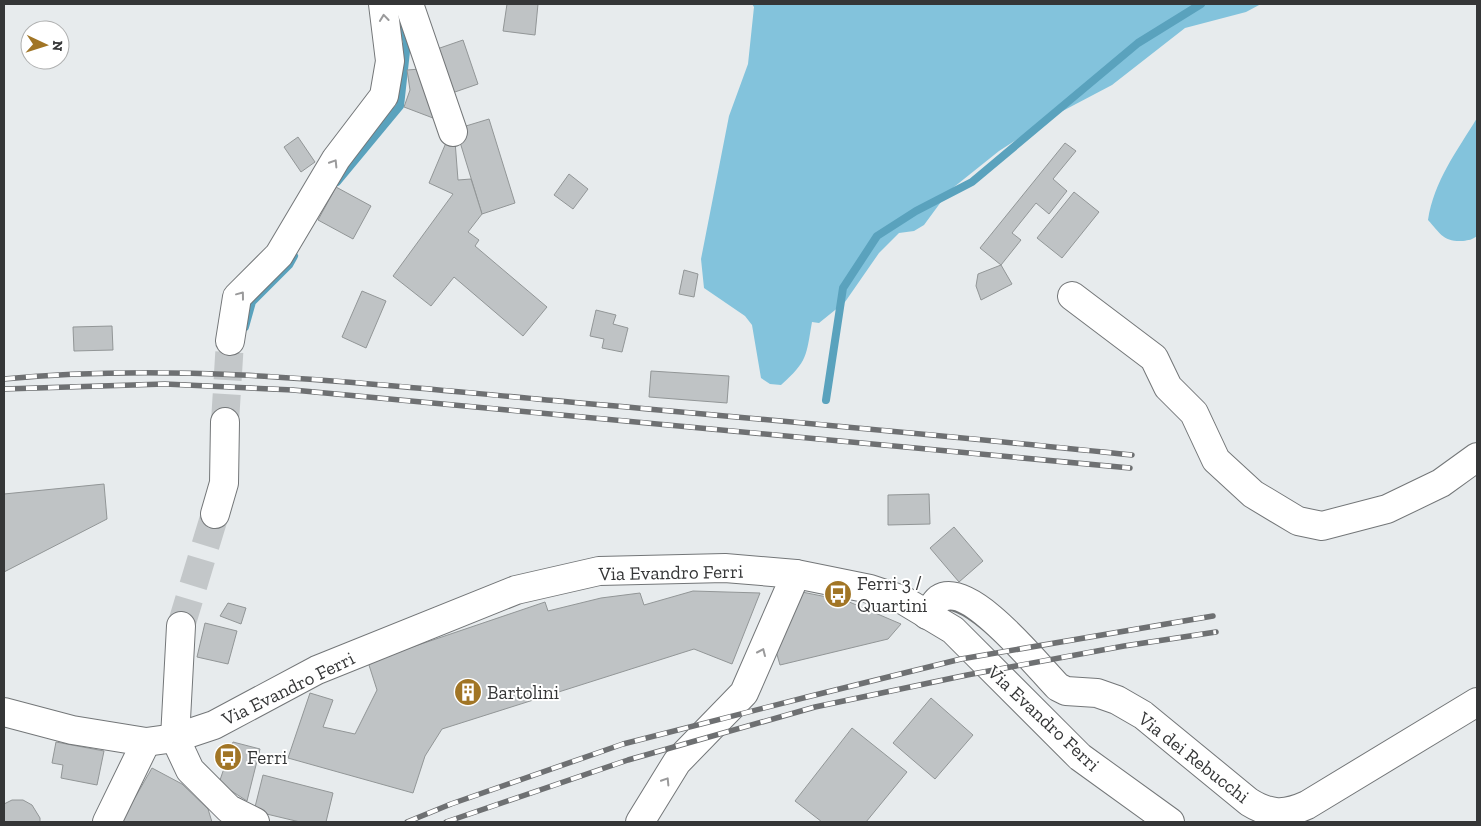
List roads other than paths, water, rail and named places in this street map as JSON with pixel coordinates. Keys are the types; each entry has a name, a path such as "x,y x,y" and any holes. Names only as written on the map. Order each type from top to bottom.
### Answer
{"street":[{"path":"230,341 237,298 279,255 336,159 384,96 390,61 383,4"},
{"path":"409,4 453,132"},
{"path":"1072,296 1154,358 1168,387 1194,413 1216,460 1253,494 1298,520 1322,526 1387,509 1441,483 1477,457"},
{"path":"215,514 224,483 224,422"},
{"name":"Via Evandro Ferri","path":"4,712 72,730 146,742 175,738 214,725 317,670 516,590 608,570 725,568 796,574 870,589 903,600 953,630 1080,757 1170,822"},
{"path":"640,822 677,762 744,693 796,574"},
{"name":"Via dei Rebucchi","path":"927,615 938,600 945,597 962,598 971,603 991,617 1058,688 1066,691 1098,693 1117,700 1143,715 1249,802 1262,810 1272,813 1292,812 1307,806 1477,702"},
{"path":"181,626 175,738 190,770 229,809 255,822"},
{"path":"107,822 146,742"}],"waterway":[{"path":"826,400 843,288 877,236 916,211 972,182 1138,43 1201,4"},
{"path":"337,182 400,106 407,42 395,8"},
{"path":"245,327 252,302 289,265 294,256"}],"tunnel":[{"path":"225,422 230,341"},
{"path":"181,626 215,514"}],"railway":[{"path":"4,379 71,374 137,373 204,374 338,381 1132,455"},
{"path":"4,389 165,384 293,390 1130,468"},
{"path":"407,822 451,804 623,744 961,659 1213,616"},
{"path":"446,822 628,760 815,707 967,675 1124,646 1216,632"}],"place":[{"name":"Ferri 3 / Quartini","path":"838,594"},
{"name":"Bartolini","path":"468,692"},
{"name":"Ferri","path":"228,757"}]}
